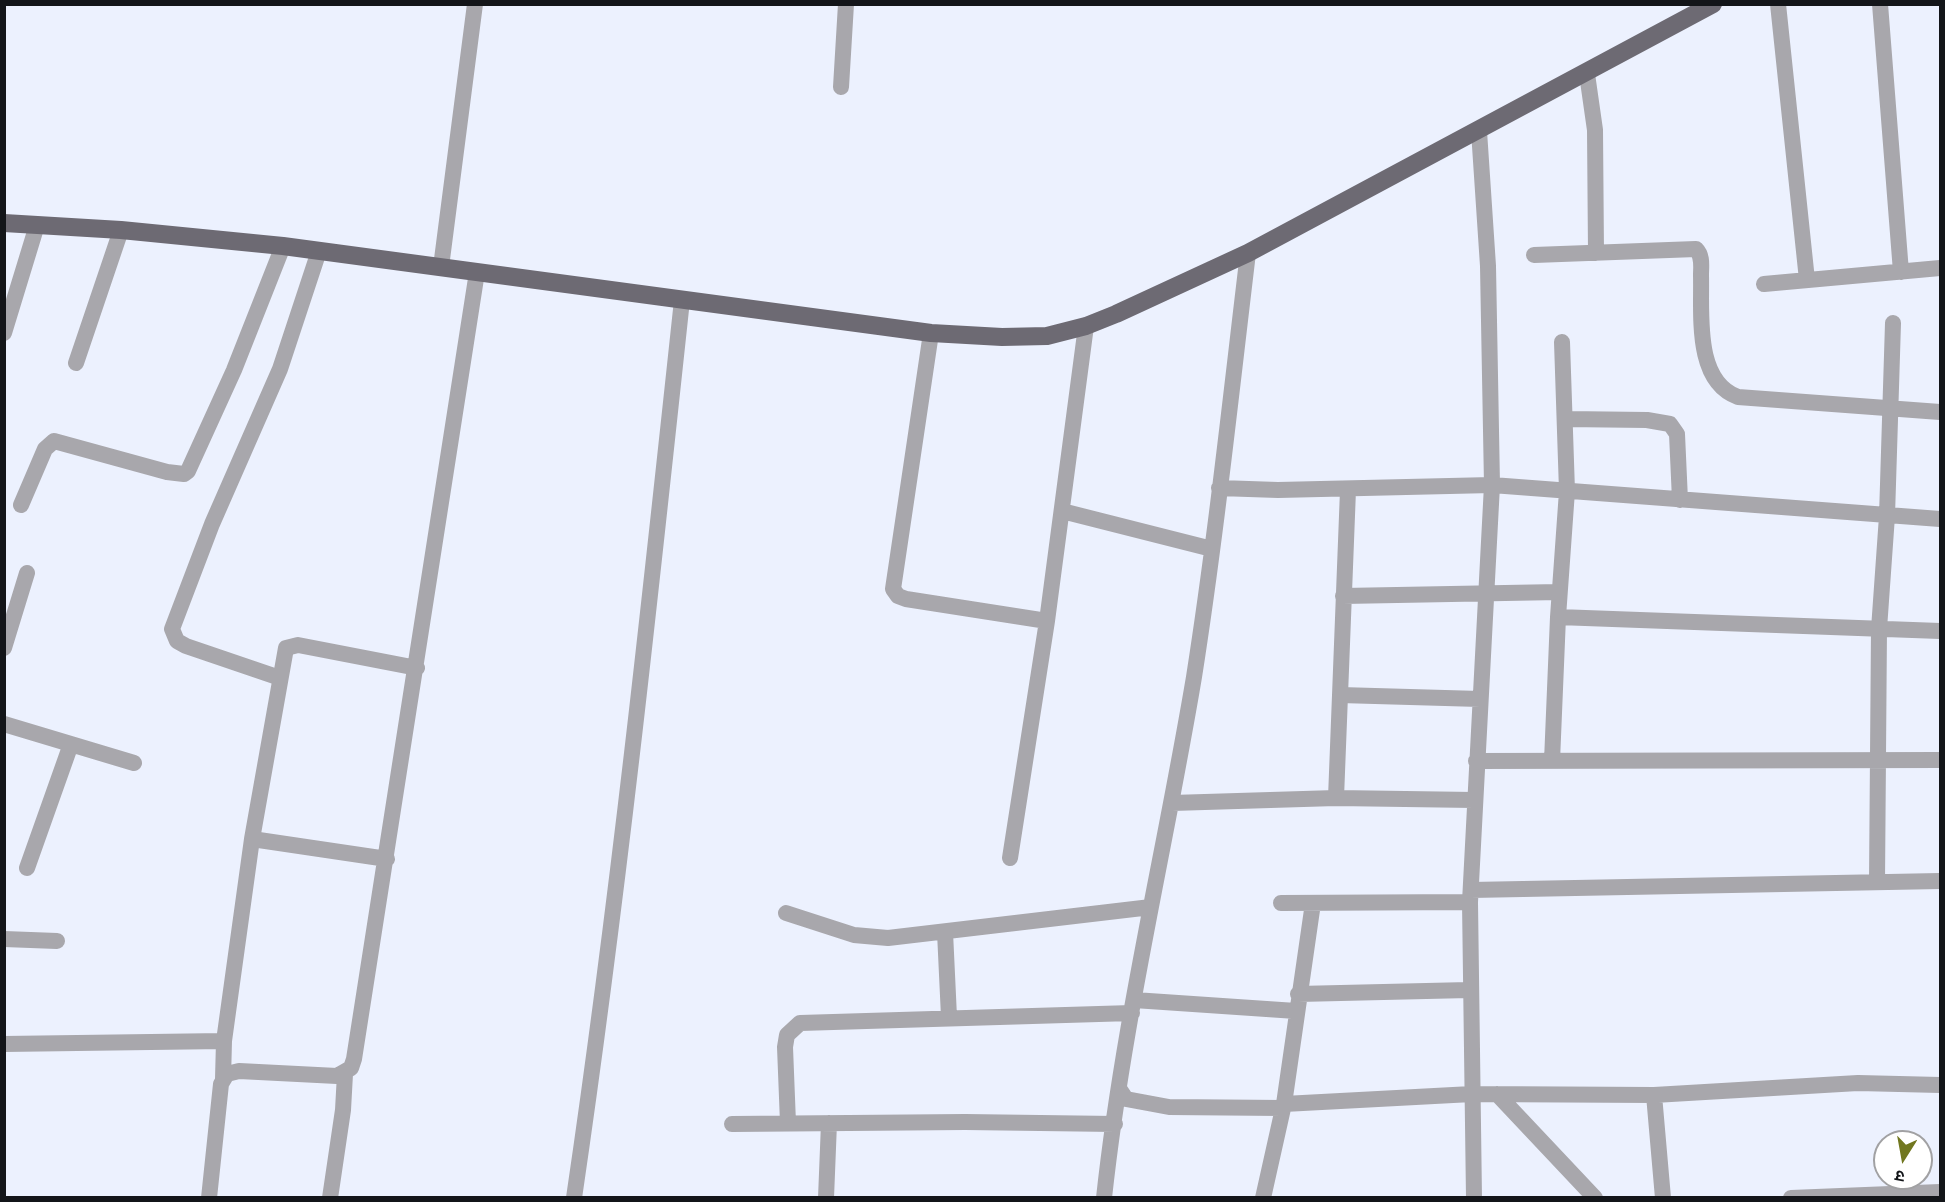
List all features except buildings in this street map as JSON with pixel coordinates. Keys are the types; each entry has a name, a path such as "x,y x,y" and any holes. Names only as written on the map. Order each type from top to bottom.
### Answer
{"main road":[{"path":"4,223 121,230 283,246 931,333 1002,337 1047,336 1086,326 1162,295 1248,253 1587,74 1713,4"}],"street":[{"path":"441,267 475,4"},
{"path":"841,87 846,4"},
{"path":"1778,4 1808,280"},
{"path":"1880,4 1901,272"},
{"path":"1587,74 1595,130 1596,253"},
{"path":"1474,1197 1469,990 1471,896 1474,800 1492,485 1488,266 1479,131"},
{"path":"4,333 38,225"},
{"path":"76,363 121,230"},
{"path":"21,505 45,449 54,441 167,472 184,474 188,471 234,370 283,246"},
{"path":"1534,255 1691,249 1699,251 1707,358 1716,381 1728,393 1738,397 1941,412"},
{"path":"280,678 186,646 177,641 172,628 212,524 280,369 319,251"},
{"path":"1104,1197 1133,1006 1172,802 1212,549 1248,253"},
{"path":"1764,284 1941,268"},
{"path":"223,1078 231,1072 324,1077 345,1074 351,1068 354,1059 417,668 477,272"},
{"path":"574,1197 595,1058 682,300"},
{"path":"1877,882 1879,629 1887,516 1893,323"},
{"path":"1010,858 1047,621 1086,326"},
{"path":"931,333 893,589 898,596 906,598 1047,621"},
{"path":"1552,761 1566,491 1566,419 1562,342"},
{"path":"1566,419 1647,420 1670,424 1677,434 1680,500"},
{"path":"1219,488 1348,490 1492,485 1941,519"},
{"path":"1336,798 1348,490"},
{"path":"1062,511 1212,549"},
{"path":"4,648 27,573"},
{"path":"1343,596 1559,592"},
{"path":"1558,617 1941,631"},
{"path":"209,1197 223,1078 224,1041 252,839 284,653 293,645 417,668"},
{"path":"1340,695 1480,699"},
{"path":"4,724 134,763"},
{"path":"27,868 71,744"},
{"path":"1476,761 1941,760"},
{"path":"1172,802 1336,798 1474,800"},
{"path":"252,839 387,859"},
{"path":"1281,903 1941,881"},
{"path":"1263,1197 1284,1104 1298,994 1313,903"},
{"path":"786,913 871,938 945,932 1151,907"},
{"path":"945,932 949,1017"},
{"path":"4,939 57,941"},
{"path":"1298,994 1469,990"},
{"path":"788,1123 785,1047 787,1035 793,1027 812,1021 949,1017 1133,1006 1296,1011"},
{"path":"4,1044 224,1041"},
{"path":"330,1197 343,1110 345,1074"},
{"path":"1120,1090 1126,1098 1169,1107 1282,1108 1284,1104 1472,1094 1654,1095 1858,1083 1941,1085"},
{"path":"1497,1094 1595,1197"},
{"path":"1654,1095 1663,1197"},
{"path":"826,1197 829,1123"},
{"path":"732,1124 1115,1124"},
{"path":"1791,1197 1880,1196 1941,1192"}]}
